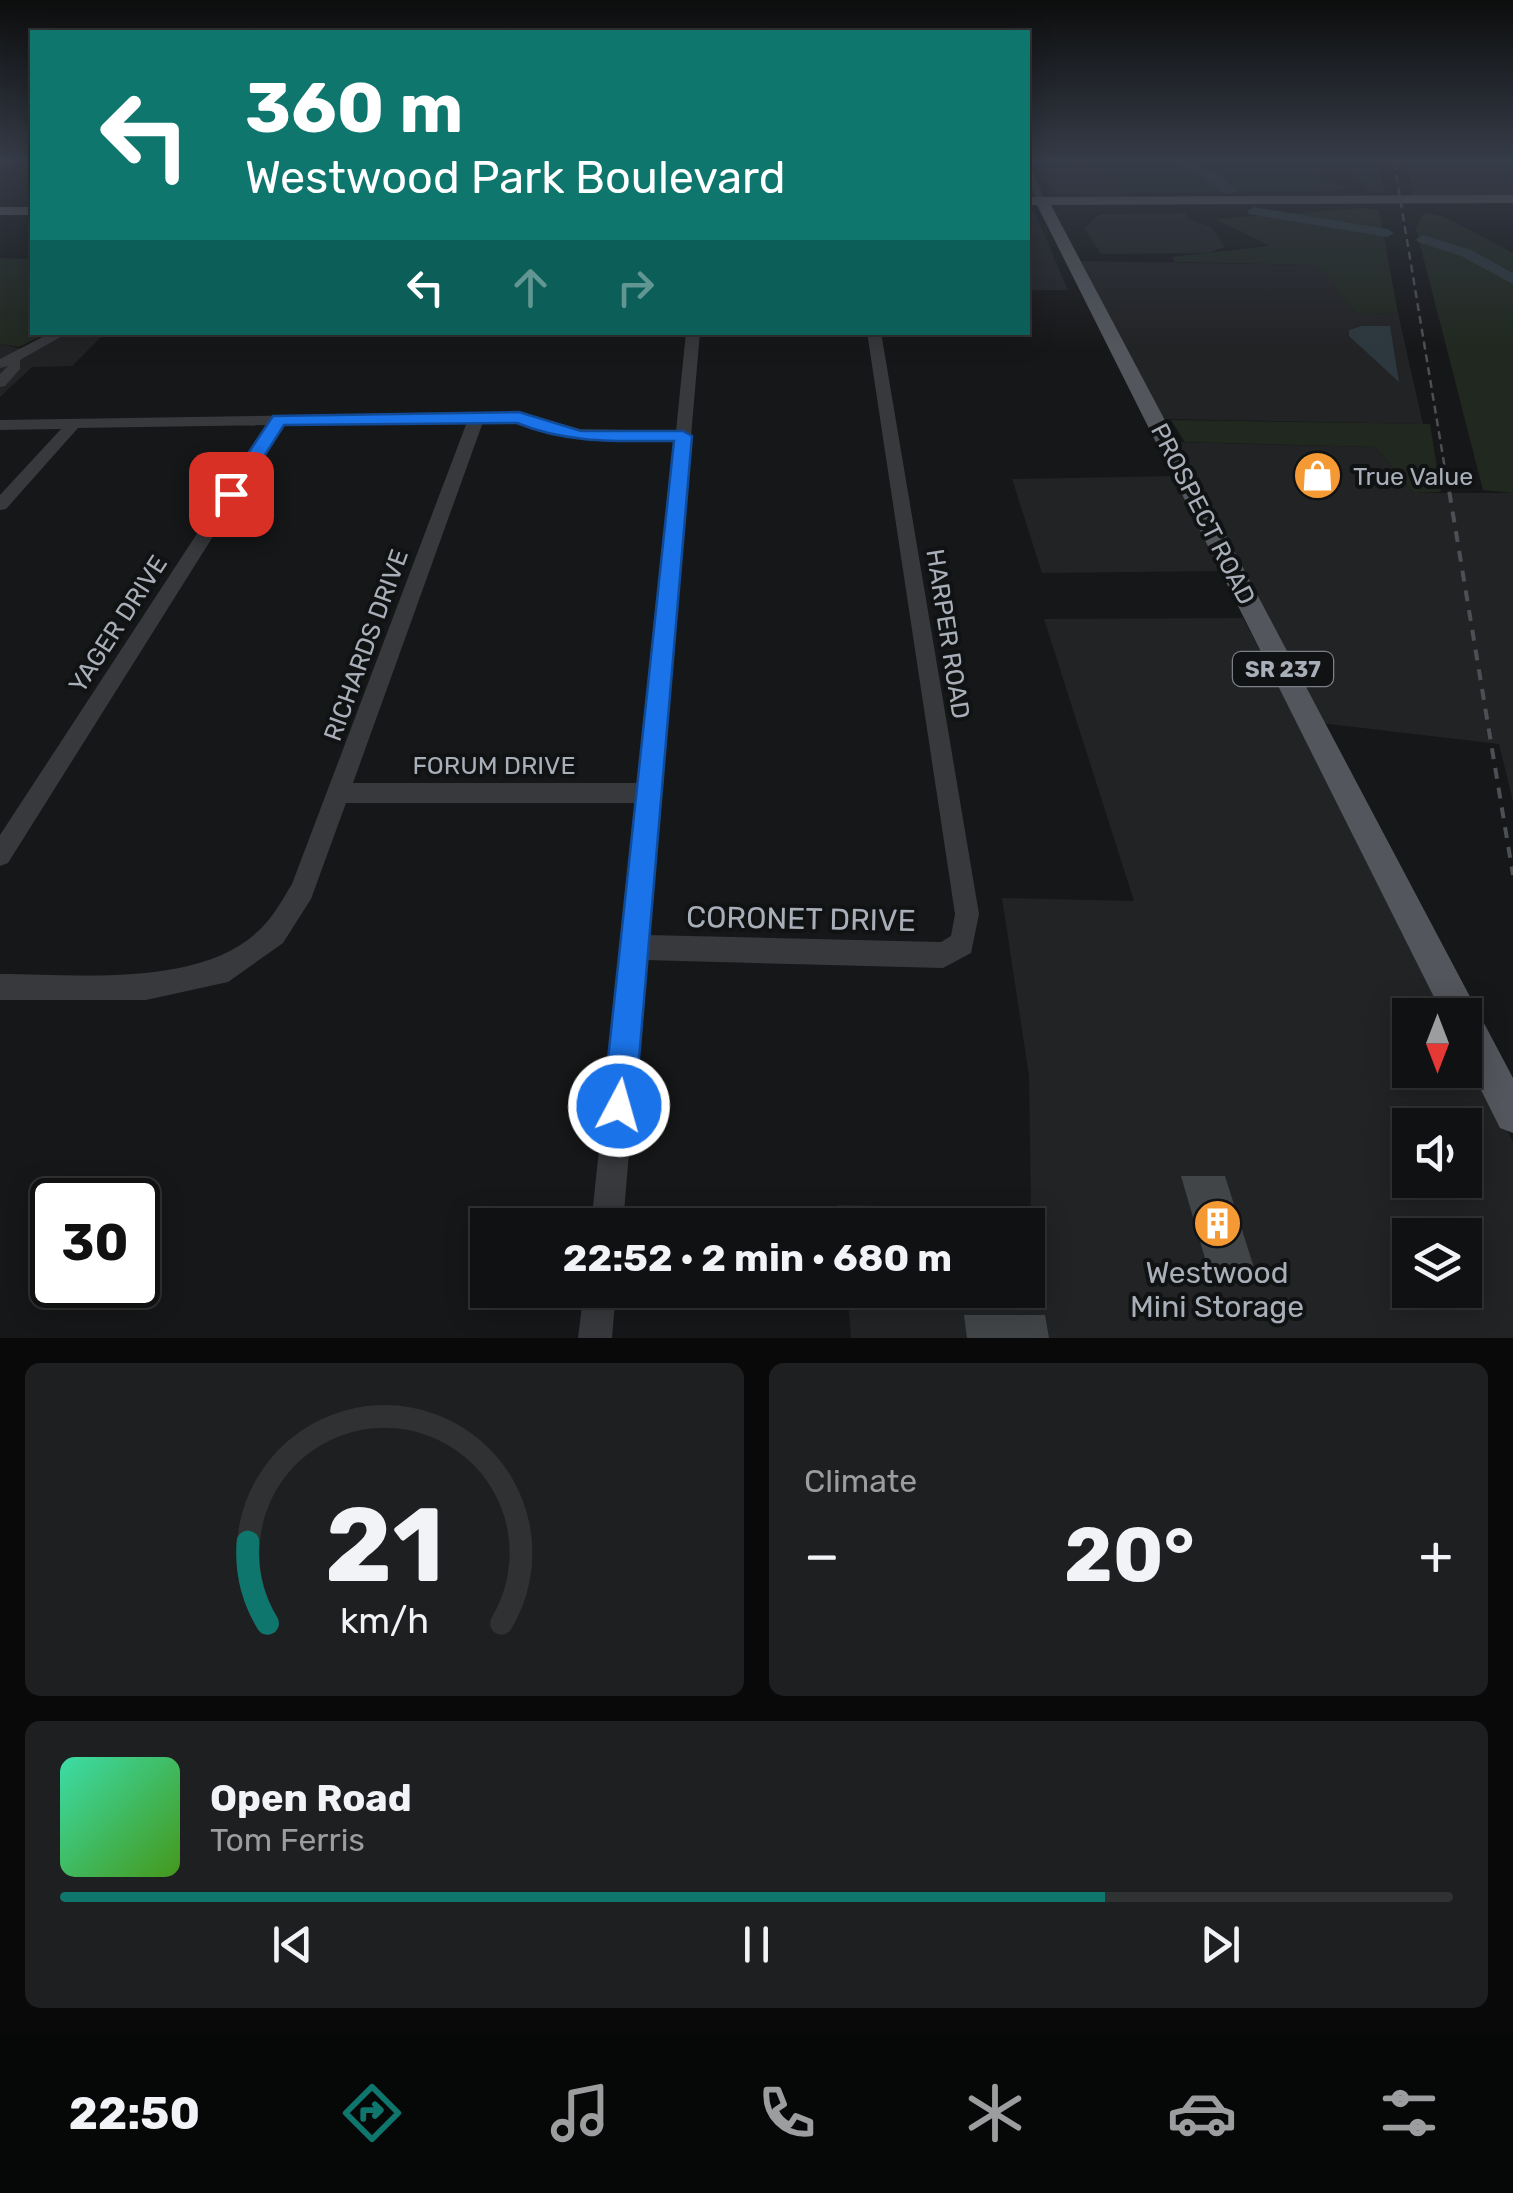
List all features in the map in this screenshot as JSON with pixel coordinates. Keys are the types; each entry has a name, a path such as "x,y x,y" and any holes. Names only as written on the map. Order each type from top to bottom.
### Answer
{"main road":[{"name":"PROSPECT ROAD","path":"1047,224 1452,998"},
{"path":"1482,1055 1513,1115"}],"street":[{"path":"4,371 58,335"},
{"path":"609,1208 693,335"},
{"name":"HARPER ROAD","path":"874,335 968,914 962,944"},
{"name":"RICHARDS DRIVE","path":"4,993 146,986 219,973 274,934 302,891 477,418"},
{"path":"0,426 519,418 581,436 683,436"},
{"name":"YAGER DRIVE","path":"0,856 279,420"},
{"path":"0,504 74,424"},
{"name":"FORUM DRIVE","path":"338,793 650,793"},
{"name":"CORONET DRIVE","path":"635,947 943,955 962,944"},
{"path":"596,1338 598,1308"}],"shaded area":[{"path":"1030,224 1040,224 1068,290 1030,290"},
{"path":"1088,224 1204,224 1211,227 1225,247 1208,253 1101,254 1084,228"},
{"path":"1226,224 1382,224 1398,313 1356,314 1317,265 1175,262 1172,257 1270,246"},
{"path":"1418,224 1459,224 1513,253 1513,493 1483,490 1416,229"},
{"path":"0,258 30,259 30,335 43,335 19,347 0,344"},
{"path":"1081,261 1318,265 1356,314 1398,313 1423,424 1162,419"},
{"path":"1390,326 1399,382 1349,336 1349,330"},
{"path":"62,335 103,335 72,366 32,367 0,397 0,344 33,351"},
{"path":"1171,420 1430,424 1441,492 1414,493 1375,447 1185,442"},
{"path":"1175,442 1375,447 1414,493 1513,493 1513,802 1499,744 1320,723"},
{"path":"1177,476 1223,571 1042,573 1012,479"},
{"path":"1243,618 1442,998 1392,998 1392,1088 1482,1088 1482,1078 1513,1142 1513,1338 851,1338 848,1308 1045,1308 1045,1208 1031,1208 1029,1076 1002,898 1134,901 1044,619"},
{"path":"838,1205 983,1208 838,1208"}],"building":[{"name":"Westwood Mini Storage","path":"1181,1176 1225,1176 1255,1271 1209,1272"},
{"path":"964,1315 1045,1315 1049,1338 967,1338"}],"waterway":[{"path":"1335,224 1387,233"},
{"path":"1423,239 1466,253 1513,279"}],"railway":[{"path":"1404,224 1446,475"},
{"path":"1446,472 1513,875"}],"place":[{"name":"True Value","path":"1318,476"},
{"name":"Westwood Mini Storage","path":"1217,1224"}],"route":[{"path":"231,494 279,420 519,418 581,436 683,436 619,1106"}]}
